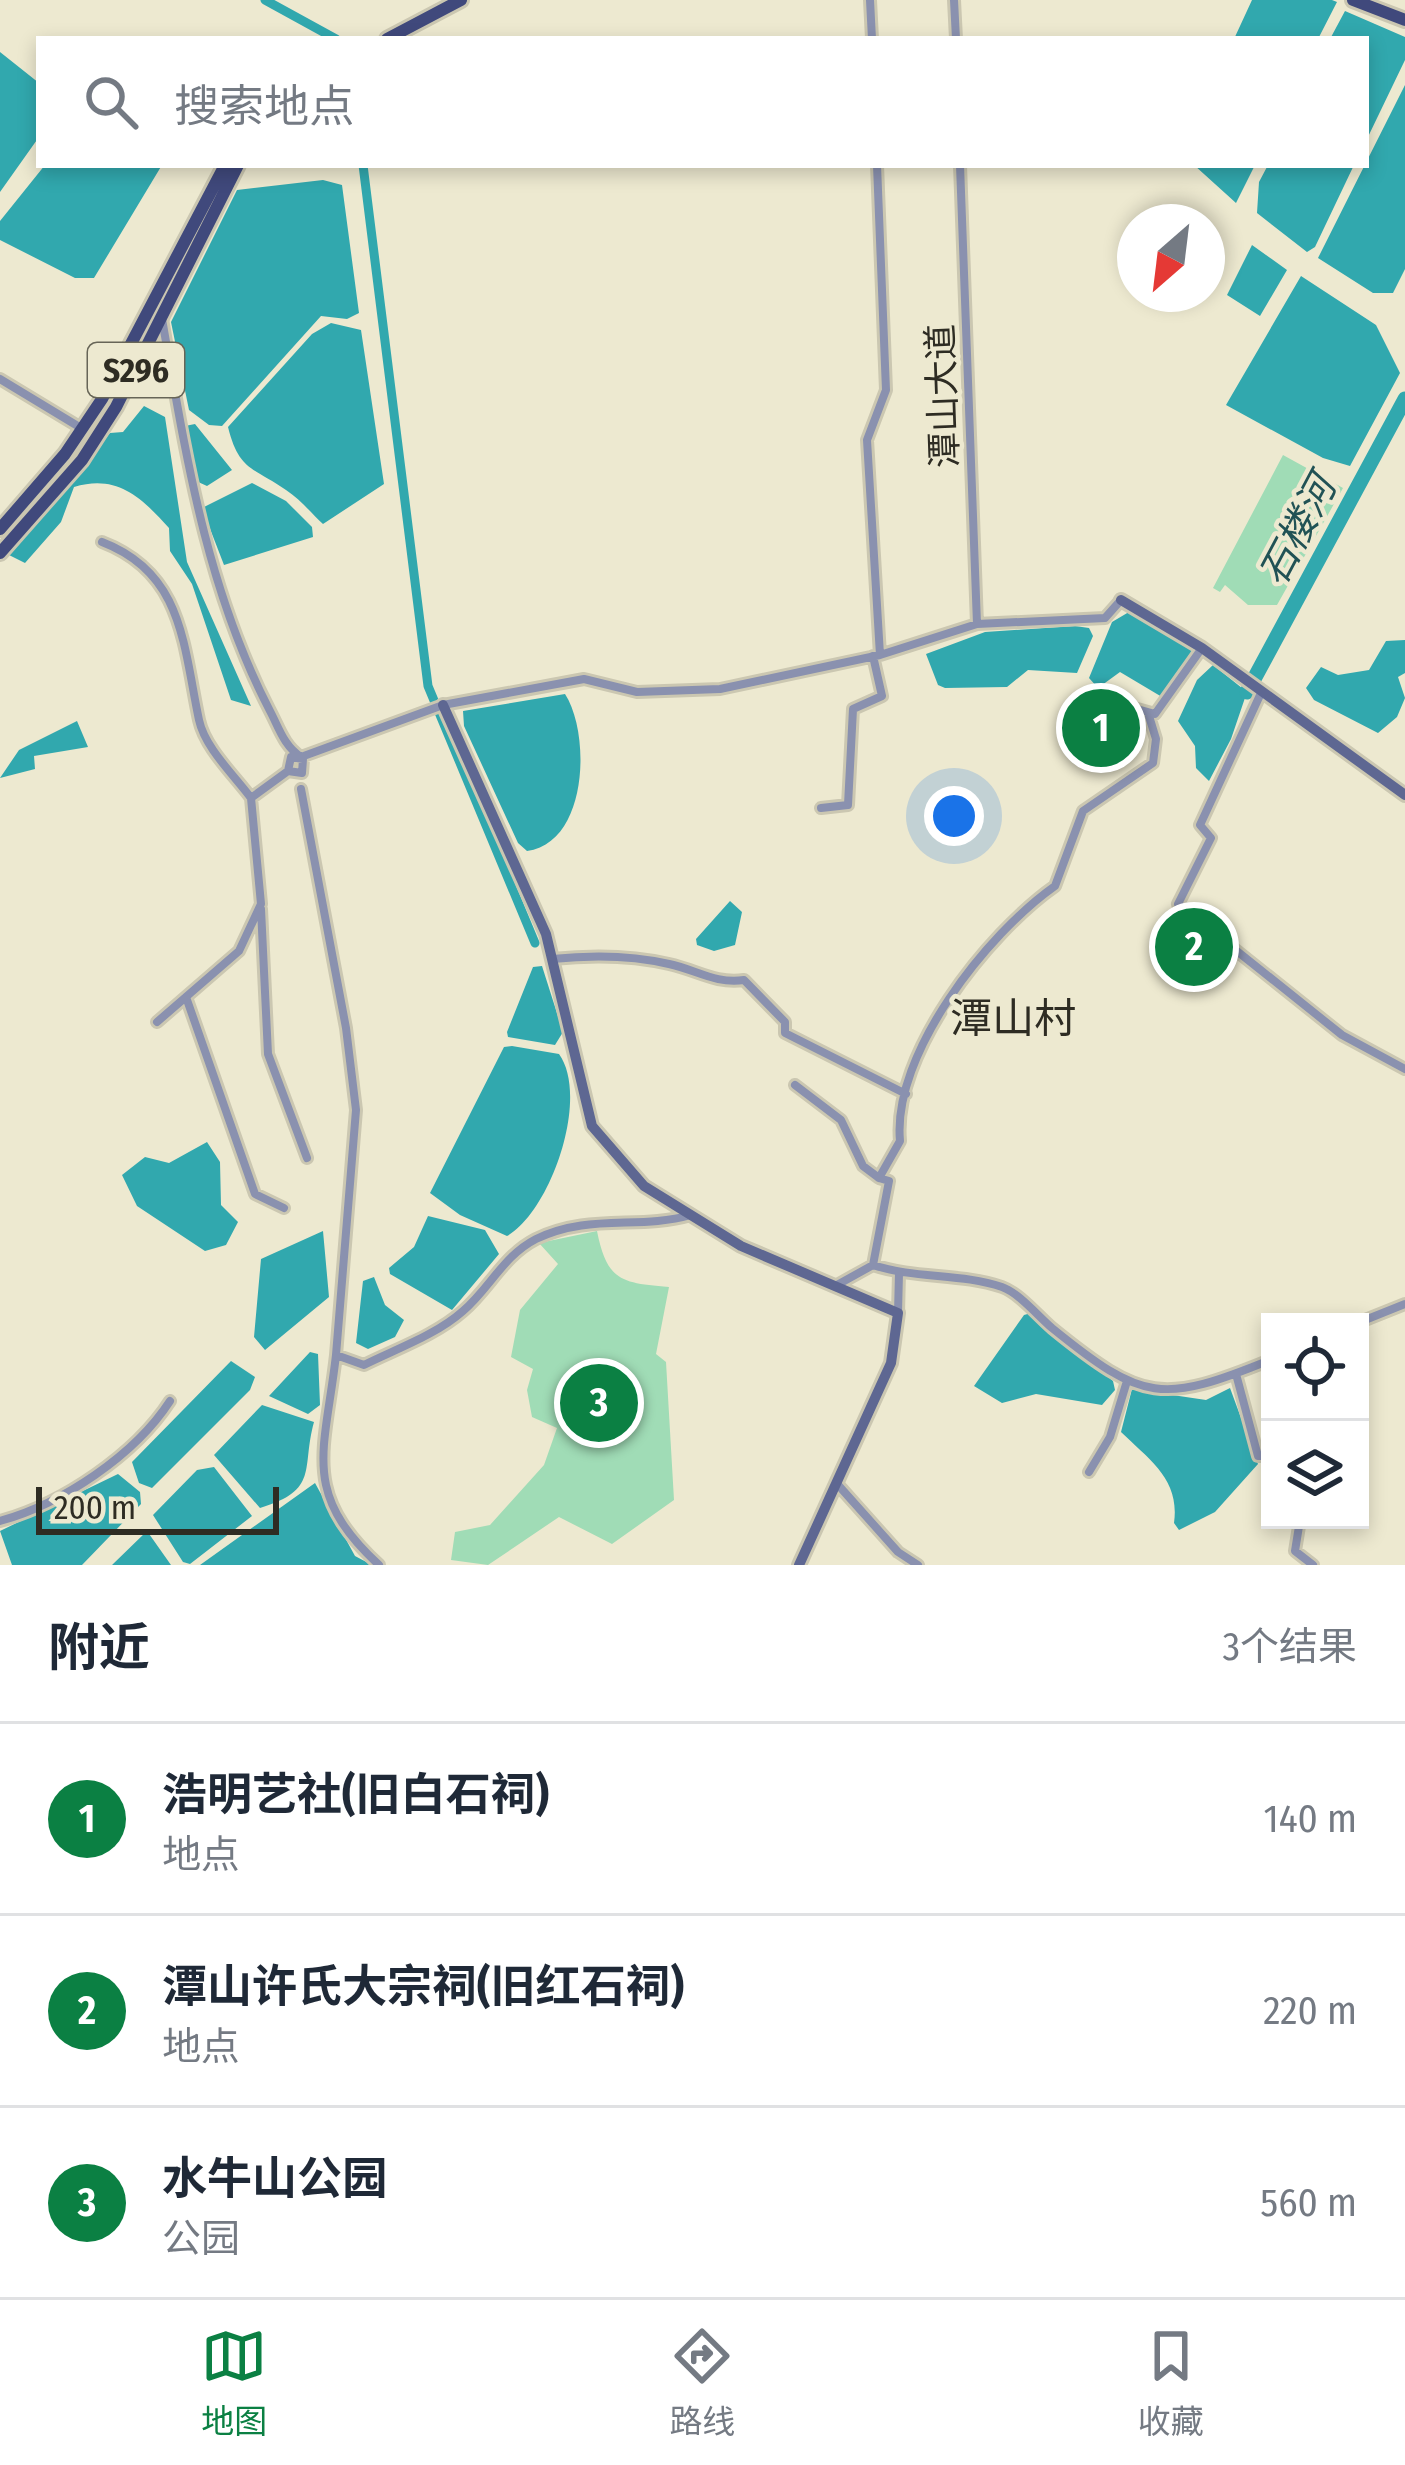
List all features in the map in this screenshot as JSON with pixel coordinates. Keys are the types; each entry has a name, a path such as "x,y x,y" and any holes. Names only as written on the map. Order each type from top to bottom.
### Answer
{"main road":[{"path":"393,36 461,0"},
{"path":"1353,0 1405,20"},
{"name":"S296","path":"0,529 82,429 223,168"},
{"name":"S296","path":"0,553 82,460 162,319 237,168"}],"street":[{"path":"870,0 872,36"},
{"path":"954,0 956,36"},
{"path":"821,808 848,806 853,709 882,696 876,655 868,440 886,390 877,168"},
{"name":"潭山大道","path":"960,168 977,625"},
{"path":"162,319 199,523 219,596 242,658 287,745 301,757 305,769"},
{"path":"0,379 82,429"},
{"path":"102,542 133,554 176,604 199,722 250,798 268,1054 307,1158"},
{"path":"250,798 301,757 443,705 584,679 637,692 720,689 876,655 977,625 1106,619 1121,600 1202,648 1405,795"},
{"path":"1149,716 1202,648"},
{"path":"1258,691 1200,826 1211,838 1178,904 1342,1035 1405,1069"},
{"path":"879,1178 900,1141 895,1121 906,1094 964,971 1037,895 1055,886 1083,811 1153,763 1156,739 1149,716 1109,692"},
{"path":"443,705 552,959 592,1126 644,1186 741,1246 898,1312"},
{"path":"287,745 289,768 301,789 346,1028 356,1111 324,1490 336,1522 379,1565"},
{"path":"301,789 314,755"},
{"path":"289,768 305,769"},
{"path":"157,1022 239,951 261,904"},
{"path":"552,959 617,957 671,964 729,984 744,980 785,1022 785,1033 906,1094"},
{"path":"186,997 255,1194 284,1208"},
{"path":"795,1085 841,1120 863,1166 889,1181 873,1264 837,1285"},
{"path":"336,1354 364,1365 436,1329 464,1311 511,1255 539,1238 612,1218 656,1225 691,1215"},
{"path":"873,1264 899,1274 1004,1288 1112,1376 1127,1381 1184,1391 1261,1364"},
{"path":"799,1565 839,1486 891,1363 899,1274"},
{"path":"1369,1318 1405,1304"},
{"path":"1236,1374 1261,1456"},
{"path":"1089,1472 1110,1437 1127,1381"},
{"path":"0,1521 35,1511 136,1443 170,1401"},
{"path":"839,1486 898,1552 918,1565"},
{"path":"1299,1529 1295,1551 1313,1565"}],"green space":[{"path":"1283,455 1343,488 1277,605 1248,605 1225,585 1220,592 1213,588"},
{"path":"597,1231 606,1260 619,1276 669,1287 656,1354 666,1362 674,1500 612,1544 559,1517 488,1565 451,1560 455,1532 490,1525 544,1465 557,1428 532,1417 527,1390 533,1369 511,1357 520,1310 558,1264 539,1243"}],"water":[{"path":"1252,0 1337,2 1320,36 1235,36"},
{"path":"1345,11 1405,37 1405,60 1369,135 1369,36 1332,36"},
{"path":"0,52 36,81 36,141 0,192"},
{"path":"1405,85 1405,269 1393,293 1373,293 1318,258 1363,168 1369,168 1369,157"},
{"path":"43,168 160,168 94,278 75,278 0,240 0,221"},
{"path":"1197,168 1254,168 1236,203"},
{"path":"1266,168 1353,168 1315,247 1307,252 1257,213 1259,182"},
{"path":"323,180 342,185 359,313 347,319 321,316 222,426 209,425 189,410 171,322 237,190"},
{"path":"1252,245 1287,270 1260,316 1227,295"},
{"path":"1301,276 1376,325 1400,373 1350,466 1323,458 1226,405"},
{"path":"331,323 361,330 384,484 323,524 291,494 242,460 228,427 312,334"},
{"path":"144,406 165,417 187,562 251,706 231,700 192,584 170,551 169,528 127,491 103,484 74,487 61,522 25,563 7,554 110,433 123,432"},
{"path":"195,424 232,470 207,486 196,481 186,432 185,426"},
{"path":"252,483 286,501 312,527 313,537 224,565 202,508"},
{"path":"1134,609 1195,647 1162,697 1120,672 1098,688 1089,678 1112,622"},
{"path":"1089,628 1093,636 1077,673 1028,670 1007,687 945,688 938,685 926,654 985,632"},
{"path":"1405,640 1405,673 1398,677 1405,698 1397,717 1378,733 1314,700 1306,688 1321,667 1338,675 1369,670 1386,641"},
{"path":"1213,665 1247,692 1231,739 1209,781 1196,768 1195,746 1178,721 1197,680"},
{"path":"565,694 579,734 579,784 562,829 547,844 527,851 518,843 464,726 463,711"},
{"path":"77,721 88,747 34,756 35,769 0,778 19,750"},
{"path":"730,901 742,912 735,945 714,951 697,945 696,939"},
{"path":"542,966 563,1032 555,1045 508,1037 507,1032 533,967"},
{"path":"504,1047 559,1054 570,1097 568,1124 551,1179 523,1223 507,1236 460,1215 430,1193"},
{"path":"207,1142 220,1162 221,1205 238,1222 226,1245 205,1251 137,1206 122,1175 145,1157 169,1163"},
{"path":"428,1216 485,1230 499,1254 452,1310 390,1274 389,1268 414,1247"},
{"path":"323,1231 329,1297 265,1350 254,1337 261,1259"},
{"path":"374,1277 385,1305 404,1320 395,1337 368,1349 356,1343 363,1281"},
{"path":"1031,1313 1113,1381 1115,1390 1102,1405 1036,1394 1002,1403 974,1386 1024,1315"},
{"path":"310,1352 318,1354 320,1405 308,1414 269,1396"},
{"path":"231,1361 255,1377 250,1390 152,1488 139,1483 132,1462"},
{"path":"1230,1388 1258,1464 1215,1512 1179,1530 1168,1483 1121,1432 1132,1389 1206,1400"},
{"path":"262,1405 314,1422 300,1485 292,1494 260,1508 214,1455"},
{"path":"214,1467 252,1516 190,1564 183,1562 153,1515 197,1470"},
{"path":"118,1474 140,1492 141,1504 82,1565 12,1565 0,1531"},
{"path":"315,1483 355,1556 372,1565 200,1565"},
{"path":"147,1531 171,1565 112,1565"}],"waterway":[{"path":"265,0 331,36"},
{"path":"363,168 428,686 535,943"},
{"name":"石楼河","path":"1247,692 1405,399"}],"place":[{"name":"浩明艺社(旧白石祠)","path":"1101,728"},
{"name":"潭山许氏大宗祠(旧红石祠)","path":"1194,947"},
{"name":"水牛山公园","path":"599,1403"}],"district":[{"name":"潭山村","path":"1013,1018"}]}
